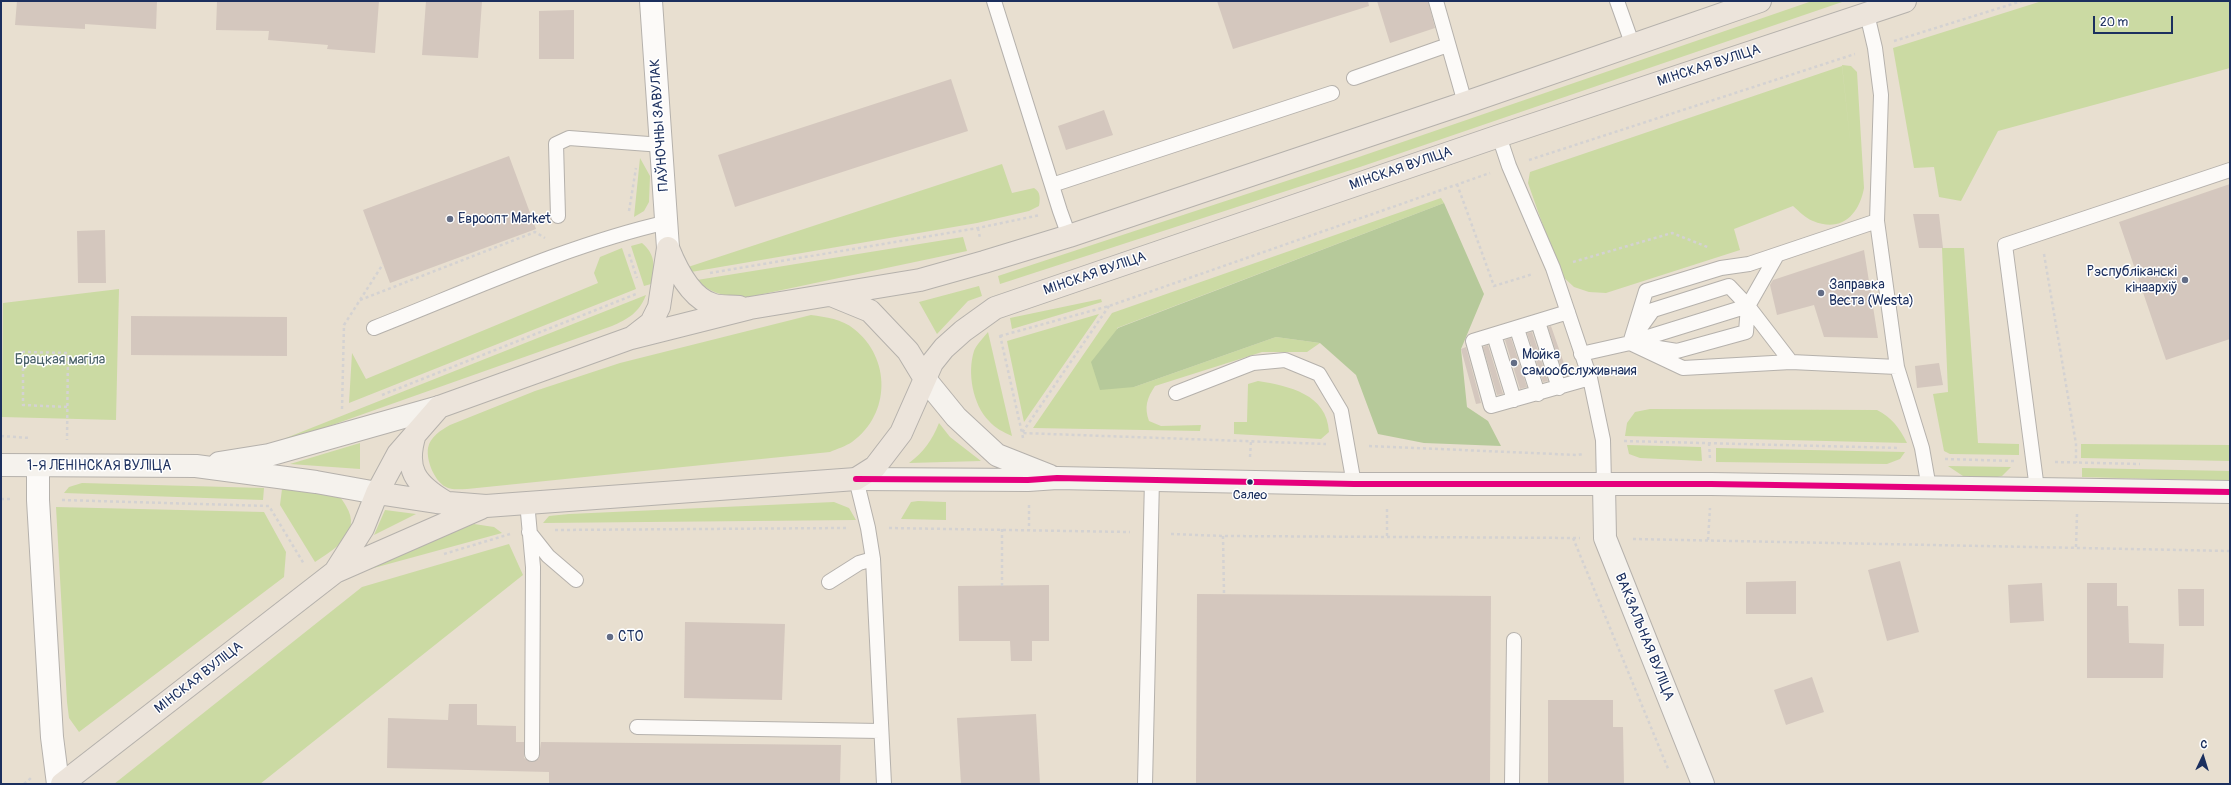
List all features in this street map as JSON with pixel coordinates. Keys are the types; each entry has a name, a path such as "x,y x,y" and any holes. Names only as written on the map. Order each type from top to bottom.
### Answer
{"main road":[{"path":"196,466 269,455 439,407 632,338 750,308 920,280 984,262 1069,236 1466,103 1760,1"},
{"name":"МІНСКАЯ ВУЛІЦА","path":"856,479 875,467 901,433 932,363 944,348 963,331 994,308 1499,136 1905,1"},
{"path":"668,248 676,267 698,296 713,305 750,308"},
{"path":"632,338 651,323 659,307 664,283 668,248"},
{"path":"830,295 870,311 908,352 925,379 956,417 997,455 1027,473"},
{"path":"335,572 363,528 377,492 398,454 416,431 439,407"},
{"path":"416,431 412,446 411,463 417,480 446,503"},
{"name":"1-Я ЛЕНІНСКАЯ ВУЛІЦА","path":"1,465 196,466"},
{"path":"196,466 316,482 446,503 486,506 856,479 1027,473 1057,478 1354,484 1711,484 2230,492"},
{"name":"ВАКЗАЛЬНАЯ ВУЛІЦА","path":"1604,485 1605,538 1703,784"},
{"path":"335,572 486,506"},
{"name":"МІНСКАЯ ВУЛІЦА","path":"62,784 335,572"}],"street":[{"name":"ПАЎНОЧНЫ ЗАВУЛАК","path":"651,1 668,222 668,248"},
{"path":"38,466 38,500 52,737 58,784"}],"lane":[{"path":"994,1 1069,236"},
{"path":"1436,1 1466,103"},
{"path":"1617,1 1633,46"},
{"path":"1867,14 1875,48 1881,95 1877,221 1897,367 1922,448 1929,488"},
{"path":"1354,78 1448,45"},
{"path":"1052,185 1332,93"},
{"path":"1499,136 1509,166 1553,268 1590,378 1603,440 1604,485"},
{"path":"558,216 556,144 569,138 640,142 662,145"},
{"path":"2037,489 2005,245 2230,170"},
{"path":"1630,343 1646,291 1721,268 1749,264 1877,221"},
{"path":"374,328 559,256 622,234 668,222"},
{"path":"1630,343 1677,351 1746,332 1748,306 1777,255"},
{"path":"1630,343 1653,310 1729,286 1748,306 1791,362"},
{"path":"1581,354 1630,343 1748,306"},
{"path":"1568,312 1516,329 1472,341 1491,406 1538,394 1590,378"},
{"path":"1538,322 1558,388"},
{"path":"1516,329 1538,394"},
{"path":"1494,335 1514,400"},
{"path":"1630,343 1683,368 1791,362 1897,367"},
{"path":"1176,393 1253,363 1285,360 1319,374 1341,411 1354,484"},
{"path":"856,479 868,528 873,559 880,731 884,784"},
{"path":"1145,784 1152,479"},
{"path":"527,502 533,567 532,754"},
{"path":"529,531 548,556 576,580"},
{"path":"829,582 859,563 873,559"},
{"path":"1512,784 1514,640"},
{"path":"637,727 880,731"}],"path":[{"path":"628,217 640,142"},
{"path":"1457,184 1494,286 1672,233 1714,250"},
{"path":"685,279 716,272 978,228 1060,211"},
{"path":"978,228 984,262"},
{"path":"2041,233 2076,444 2076,547"},
{"path":"349,408 342,411 344,326 383,264"},
{"path":"379,396 664,283"},
{"path":"1022,433 1109,306"},
{"path":"994,308 1022,433 1027,473 1029,530"},
{"path":"67,407 23,405 23,352 68,353 67,440"},
{"path":"1022,433 1578,455 1586,453 1590,448 1591,438 1603,440 1922,448 1944,459 2145,464"},
{"path":"1,436 38,439"},
{"path":"60,440 75,441"},
{"path":"1,499 269,506 305,567"},
{"path":"438,555 507,535 529,531 578,529 868,528 1029,530 1223,536 1605,538 2230,551"},
{"path":"1002,530 1002,586"},
{"path":"1223,536 1224,594"},
{"path":"1573,538 1671,777"}],"green space":[{"path":"1812,1 1845,1 1360,167 1000,284 998,276 1356,158"},
{"path":"2042,1 2230,1 2230,68 1998,131 1961,201 1939,197 1934,167 1914,168 1893,48"},
{"path":"1842,65 1851,66 1857,72 1864,188 1862,198 1858,206 1847,219 1832,225 1823,224 1807,218 1793,206 1734,229 1740,250 1606,293 1589,292 1574,287 1560,274 1528,183 1530,172 1842,66 1852,158"},
{"path":"640,158 650,176 649,202 644,211 634,217"},
{"path":"1002,164 1012,193 1034,188 1039,194 1039,206 1029,211 977,223 691,272 688,267"},
{"path":"1441,198 1444,203 1117,328 1134,387 1276,337 1320,343 1307,352 1262,352 1155,386 1147,403 1147,416 1149,421 1161,426 1201,425 1200,431 1033,428 1112,313"},
{"path":"1444,203 1484,294 1461,349 1467,407 1488,421 1501,446 1424,443 1378,434 1356,375 1320,343 1276,337 1134,387 1100,390 1091,362 1118,328"},
{"path":"963,237 967,251 744,298 719,294 702,285 697,280"},
{"path":"642,243 650,252 654,267 651,284 644,286 631,246"},
{"path":"622,248 636,289 349,403 352,353 366,379 598,283 594,273 600,257"},
{"path":"1942,248 1964,248 1978,443 2019,444 2019,455 1950,454 1944,451 1933,394 1948,392"},
{"path":"979,286 982,296 968,301 937,334 919,302"},
{"name":"Брацкая магіла","path":"119,289 116,420 2,417 3,303"},
{"path":"646,295 640,306 632,315 612,326 287,441 286,438"},
{"path":"1101,299 1102,302 1012,329 1010,318"},
{"path":"1099,314 1024,422 1007,341"},
{"path":"811,315 839,321 854,329 866,341 875,355 880,370 882,386 880,402 874,417 865,430 852,442 830,452 467,489 448,488 435,477 432,471 428,459 429,444 436,434 450,425 535,391 620,363"},
{"path":"988,332 1012,436 994,426 989,421 983,414 975,398 971,379 972,360 974,351 978,344"},
{"path":"1258,381 1294,389 1314,400 1327,419 1329,432 1321,439 1234,434 1234,422 1247,422 1248,384"},
{"path":"1650,409 1877,410 1887,416 1895,424 1907,443 1625,436 1627,423 1635,412"},
{"path":"939,423 950,437 981,461 909,463 927,445"},
{"path":"360,443 360,469 290,464"},
{"path":"2081,444 2230,445 2230,461 2081,458"},
{"path":"1627,445 1701,447 1702,461 1640,458 1629,454"},
{"path":"1716,448 1905,452 1900,459 1887,464 1716,462"},
{"path":"1948,466 2011,467 2002,476 1987,479 1963,476"},
{"path":"2082,468 2230,471 2230,481 2082,477"},
{"path":"82,483 264,488 263,500 64,493 69,487"},
{"path":"282,489 330,491 338,494 346,506 350,516 351,524 344,540 315,562 280,505"},
{"path":"834,502 849,508 856,520 543,523 549,516 569,514"},
{"path":"911,502 946,502 946,520 901,519"},
{"path":"56,507 264,512 286,552 284,577 79,732 69,718 67,702"},
{"path":"385,510 416,514 374,535"},
{"path":"474,524 494,527 502,533 370,569 461,528"},
{"path":"509,544 523,575 260,784 114,784 362,587"}],"building":[{"path":"17,1 157,1 156,29 85,24 85,29 15,25"},
{"path":"217,1 379,1 375,53 327,49 328,45 268,40 269,31 216,30"},
{"path":"426,1 482,1 478,58 422,55"},
{"path":"1217,1 1368,1 1369,6 1233,49"},
{"path":"1377,1 1428,1 1435,28 1390,43"},
{"path":"574,10 574,59 539,59 539,11"},
{"path":"951,79 968,131 735,207 718,155"},
{"path":"1104,110 1113,135 1066,150 1058,126"},
{"name":"Евроопт Market","path":"509,156 536,229 390,283 363,210"},
{"name":"Рэспубліканскі кінаархіў","path":"2230,184 2230,339 2166,360 2119,222"},
{"path":"1913,214 1939,214 1943,248 1919,248"},
{"path":"105,230 106,283 78,283 77,231"},
{"name":"Заправка Веста (Westa)","path":"1864,250 1878,338 1824,337 1814,305 1777,315 1770,285 1773,280"},
{"path":"131,316 287,317 287,356 131,355"},
{"path":"1551,326 1568,375 1564,376 1548,327"},
{"path":"1532,332 1548,381 1543,382 1527,333"},
{"path":"1511,338 1527,387 1520,389 1505,340"},
{"path":"1488,345 1503,394 1497,395 1483,347"},
{"path":"1466,347 1481,403 1476,404 1461,349"},
{"path":"1939,363 1943,385 1917,388 1915,366"},
{"path":"1900,561 1919,632 1887,641 1868,570"},
{"path":"1796,581 1796,614 1746,614 1746,582"},
{"path":"2042,583 2044,621 2010,623 2008,585"},
{"path":"2087,583 2117,583 2117,606 2128,606 2129,643 2164,644 2163,678 2087,678"},
{"path":"1049,585 1049,641 1032,641 1032,661 1011,661 1010,641 959,641 958,586"},
{"path":"2178,589 2204,589 2204,626 2179,626"},
{"path":"1197,594 1491,596 1490,784 1196,784"},
{"path":"685,622 785,624 782,700 684,698"},
{"path":"1812,677 1824,712 1786,725 1774,690"},
{"path":"1548,700 1613,700 1613,727 1623,727 1624,784 1548,784"},
{"path":"449,704 477,704 477,725 516,726 516,742 524,742 524,758 532,762 539,758 541,742 841,745 840,784 549,784 549,772 387,768 388,718 448,720"},
{"path":"1036,714 1040,784 961,784 957,718"}],"transit line":[{"path":"856,479 1028,480 1057,478 1354,484 1711,484 2230,492"}],"place":[{"name":"Евроопт Market","path":"450,219"},
{"name":"Рэспубліканскі кінаархіў","path":"2185,280"},
{"name":"Заправка Веста (Westa)","path":"1821,293"},
{"name":"Мойка самообслуживнаия","path":"1514,363"},
{"name":"Салео","path":"1250,482"},
{"name":"СТО","path":"610,637"}]}
